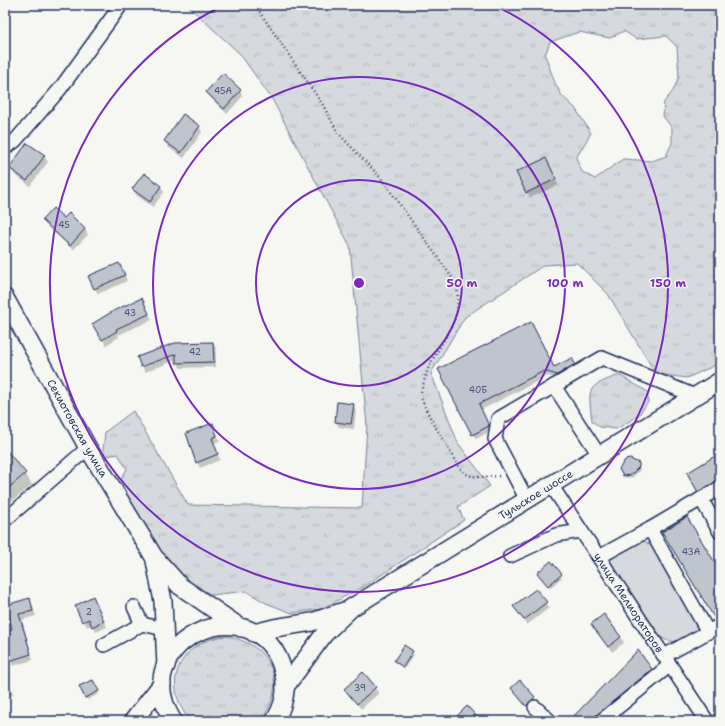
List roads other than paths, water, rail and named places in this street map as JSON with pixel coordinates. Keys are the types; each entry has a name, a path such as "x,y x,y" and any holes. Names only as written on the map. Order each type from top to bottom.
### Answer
{"main road":[{"name":"Секиотовская улица","path":"5,298 88,448 154,557"},
{"name":"Тульское шоссе","path":"351,608 720,381"},
{"path":"154,557 163,601 166,666"},
{"path":"154,557 180,586 267,643 277,656 283,671 285,687 282,713 274,721"},
{"path":"173,721 164,700 162,684 166,666 170,657 180,644 200,630 220,625 248,630 274,628 312,622 351,608"},
{"path":"285,687 325,633 351,608"},
{"path":"133,721 162,684"}],"street":[{"path":"5,148 15,141 60,89 121,5"},
{"path":"527,500 495,438 498,419 602,358 695,396"},
{"path":"554,386 599,455"},
{"path":"5,520 88,448"},
{"name":"улица Мелиораторов","path":"551,485 707,721"},
{"path":"599,557 720,488"},
{"path":"701,499 720,532"},
{"path":"650,529 708,632"},
{"path":"510,556 556,535 581,530"},
{"path":"134,607 142,624"},
{"path":"104,645 142,624 164,628"},
{"path":"601,721 667,661 708,632 720,626"},
{"path":"536,707 550,721"}]}
